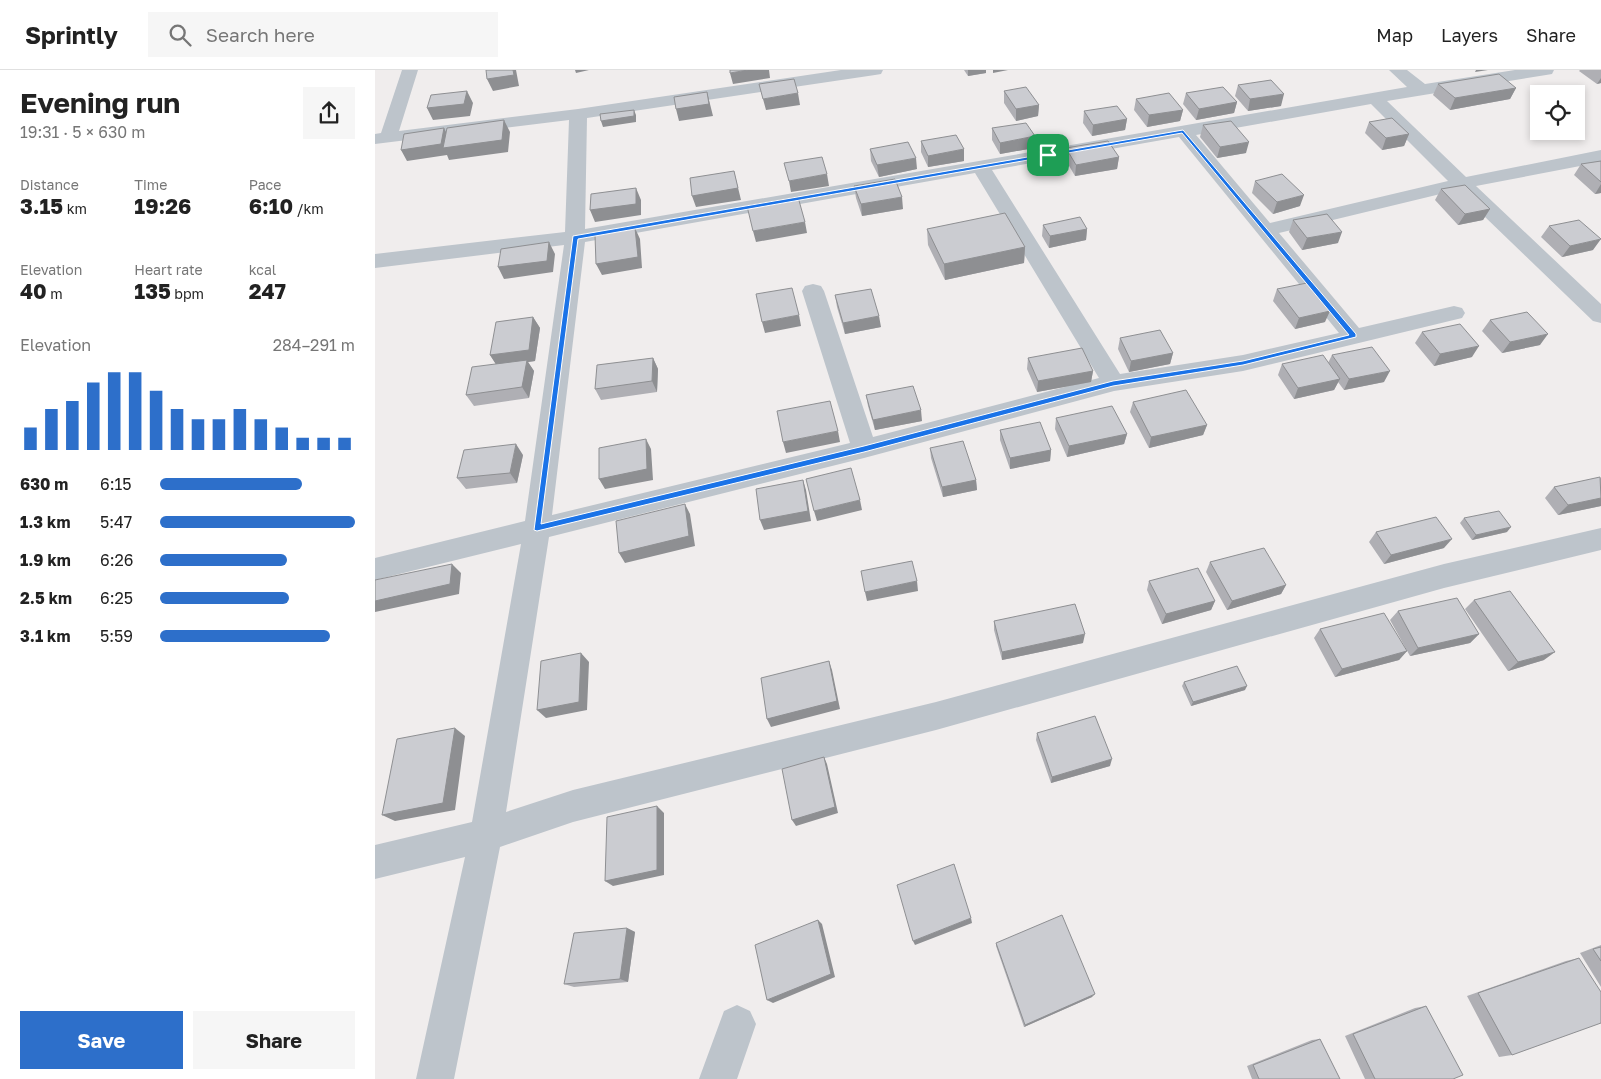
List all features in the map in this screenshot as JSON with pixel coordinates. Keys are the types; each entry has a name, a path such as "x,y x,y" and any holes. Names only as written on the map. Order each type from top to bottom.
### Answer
{"street":[{"path":"381,138 410,70"},
{"path":"381,138 578,114 875,70"},
{"path":"1397,70 1421,90"},
{"path":"375,261 575,237 1546,70"},
{"path":"1375,98 1601,316"},
{"path":"435,1079 486,835 537,528 575,237 578,114"},
{"path":"1183,131 1354,336"},
{"path":"1265,230 1462,183 1601,156"},
{"path":"980,166 1113,383"},
{"path":"1577,294 1601,288"},
{"path":"813,291 864,449"},
{"path":"375,569 864,449 1113,383 1243,363 1454,313"},
{"path":"375,862 486,835 573,806 936,716 1444,576 1601,539"},
{"path":"718,1079 737,1024"}],"building":[{"path":"486,70 513,70 514,75 487,79"},
{"path":"730,70 748,70 730,73"},
{"path":"1499,74 1516,88 1455,98 1438,84"},
{"path":"794,79 798,93 763,99 759,84"},
{"path":"1271,80 1284,94 1250,99 1238,85"},
{"path":"1026,87 1039,105 1016,109 1004,91"},
{"path":"1223,87 1237,102 1199,109 1186,93"},
{"path":"467,91 464,104 427,108 431,95"},
{"path":"707,92 709,104 676,109 674,97"},
{"path":"1169,93 1183,110 1149,115 1136,99"},
{"path":"1117,106 1127,119 1093,125 1084,111"},
{"path":"634,110 634,116 601,121 600,114"},
{"path":"1392,118 1409,134 1386,138 1369,122"},
{"path":"504,120 502,140 443,148 447,128"},
{"path":"1231,121 1249,142 1220,147 1203,125"},
{"path":"1026,123 1035,136 1000,143 992,128"},
{"path":"444,128 441,144 401,150 404,134"},
{"path":"956,135 964,149 928,156 921,141"},
{"path":"1108,141 1119,157 1076,165 1066,148"},
{"path":"908,142 916,158 877,165 870,149"},
{"path":"822,157 827,174 789,181 784,163"},
{"path":"1601,161 1601,182 1581,164"},
{"path":"734,171 738,188 692,196 690,178"},
{"path":"1282,174 1304,195 1277,202 1255,181"},
{"path":"895,179 902,197 861,204 854,186"},
{"path":"1465,185 1490,209 1465,214 1441,189"},
{"path":"636,188 636,204 590,210 591,194"},
{"path":"798,197 805,222 753,231 747,206"},
{"path":"1005,213 1025,247 944,264 927,229"},
{"path":"1327,214 1342,232 1307,238 1293,220"},
{"path":"1080,217 1087,229 1050,236 1043,225"},
{"path":"1579,220 1601,239 1570,246 1549,226"},
{"path":"635,228 638,257 596,264 595,235"},
{"path":"549,242 547,261 498,267 501,249"},
{"path":"1307,283 1330,311 1299,318 1277,289"},
{"path":"792,288 799,315 762,322 756,294"},
{"path":"871,289 879,316 843,323 835,295"},
{"path":"1527,312 1548,334 1510,342 1490,320"},
{"path":"533,317 529,350 490,355 496,322"},
{"path":"1460,324 1479,346 1440,354 1422,332"},
{"path":"1160,330 1173,353 1131,361 1120,338"},
{"path":"1372,347 1390,371 1349,379 1332,355"},
{"path":"1082,348 1093,371 1038,381 1028,358"},
{"path":"1323,355 1340,379 1298,388 1282,364"},
{"path":"653,358 652,381 595,389 597,365"},
{"path":"527,360 522,387 466,395 472,367"},
{"path":"913,386 921,410 873,420 866,395"},
{"path":"1186,390 1207,425 1151,437 1133,402"},
{"path":"830,401 838,431 783,442 777,411"},
{"path":"1112,406 1127,434 1069,446 1056,418"},
{"path":"1040,422 1051,450 1010,458 1000,430"},
{"path":"646,439 647,469 599,479 599,448"},
{"path":"963,441 976,480 942,487 930,448"},
{"path":"516,444 510,473 457,478 464,450"},
{"path":"851,468 860,500 814,511 806,479"},
{"path":"1600,477 1601,498 1568,505 1554,487"},
{"path":"803,480 808,511 760,520 756,489"},
{"path":"685,504 689,536 619,553 616,521"},
{"path":"1499,511 1511,527 1476,535 1464,518"},
{"path":"1436,517 1452,539 1391,555 1376,532"},
{"path":"1264,548 1286,585 1232,601 1210,562"},
{"path":"912,561 917,581 865,592 861,571"},
{"path":"452,564 450,584 375,601 375,580"},
{"path":"1198,568 1215,601 1166,614 1149,581"},
{"path":"1510,591 1555,652 1518,662 1474,600"},
{"path":"1457,598 1479,634 1418,648 1398,611"},
{"path":"1075,604 1085,634 1002,652 994,621"},
{"path":"1384,613 1407,651 1342,669 1320,629"},
{"path":"581,653 579,702 537,710 541,661"},
{"path":"829,661 837,701 767,719 761,678"},
{"path":"1237,666 1247,686 1193,702 1184,682"},
{"path":"1095,716 1112,759 1052,777 1037,733"},
{"path":"455,728 443,803 382,815 397,739"},
{"path":"824,757 835,807 792,820 782,769"},
{"path":"657,806 657,870 605,881 607,817"},
{"path":"954,864 971,918 913,941 897,885"},
{"path":"1062,915 1095,994 1025,1025 996,943"},
{"path":"818,920 831,974 767,1000 755,945"},
{"path":"627,928 620,979 564,984 574,933"},
{"path":"1601,947 1601,961 1593,949"},
{"path":"1579,958 1601,992 1601,1023 1512,1055 1478,993"},
{"path":"1426,1006 1463,1075 1453,1079 1375,1079 1353,1034"},
{"path":"1320,1039 1340,1079 1259,1079 1253,1065"}],"route":[{"path":"1183,131 1354,336 1243,363 1113,383 864,449 537,528 575,237 1048,155 1183,131"}]}
